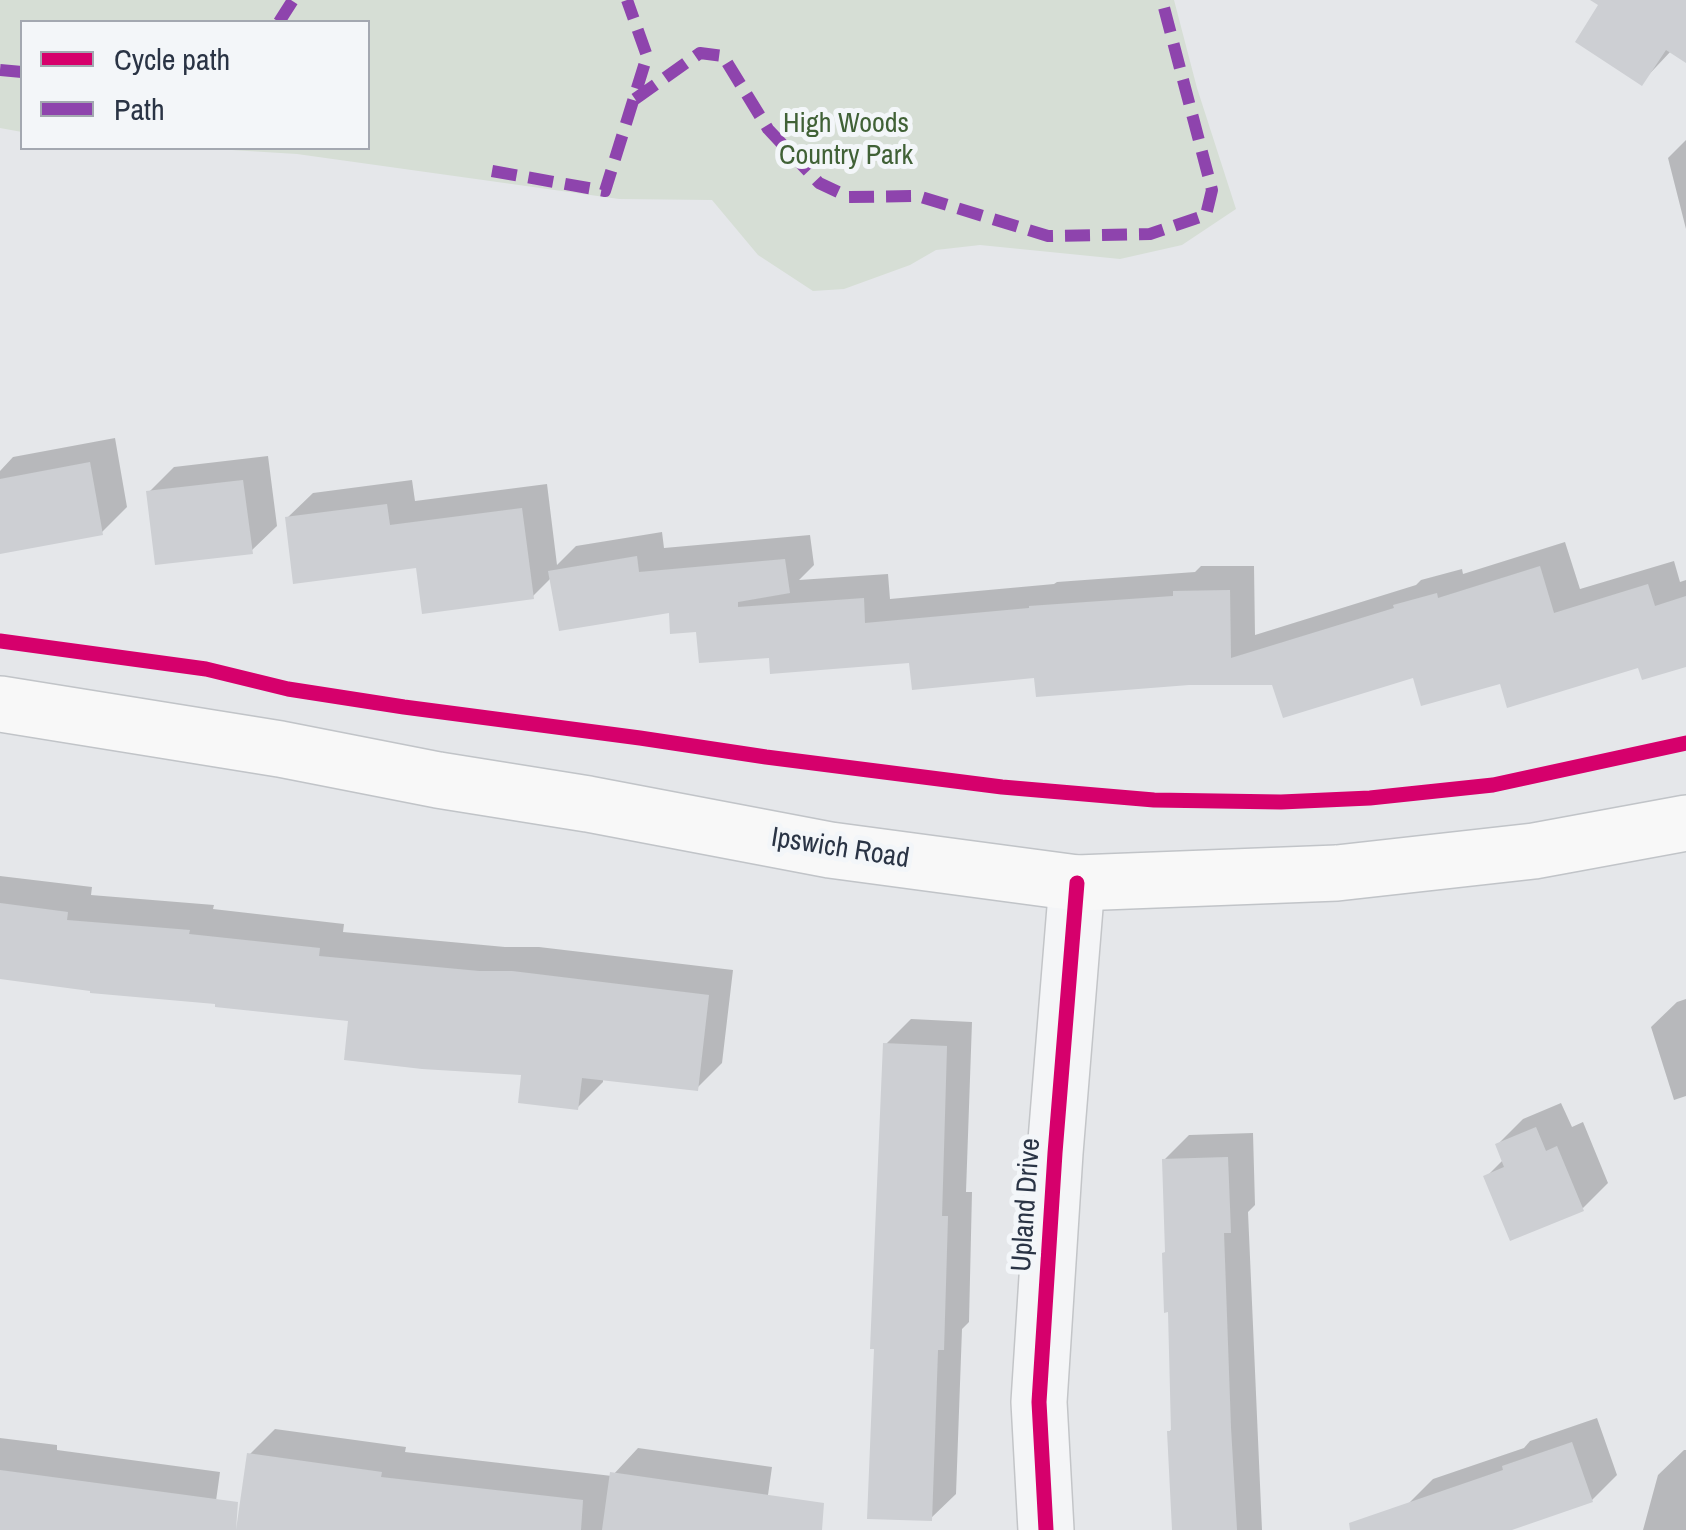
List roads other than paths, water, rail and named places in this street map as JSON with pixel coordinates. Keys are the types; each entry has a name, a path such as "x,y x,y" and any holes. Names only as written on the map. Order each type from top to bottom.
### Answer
{"main road":[{"name":"Ipswich Road","path":"0,704 280,749 830,850 1077,883 1336,873 1534,850 1686,823"}],"street":[{"name":"Upland Drive","path":"1046,1530 1039,1402 1077,883"}],"park label":[{"name":"High Woods Country Park","path":"846,140"}]}
